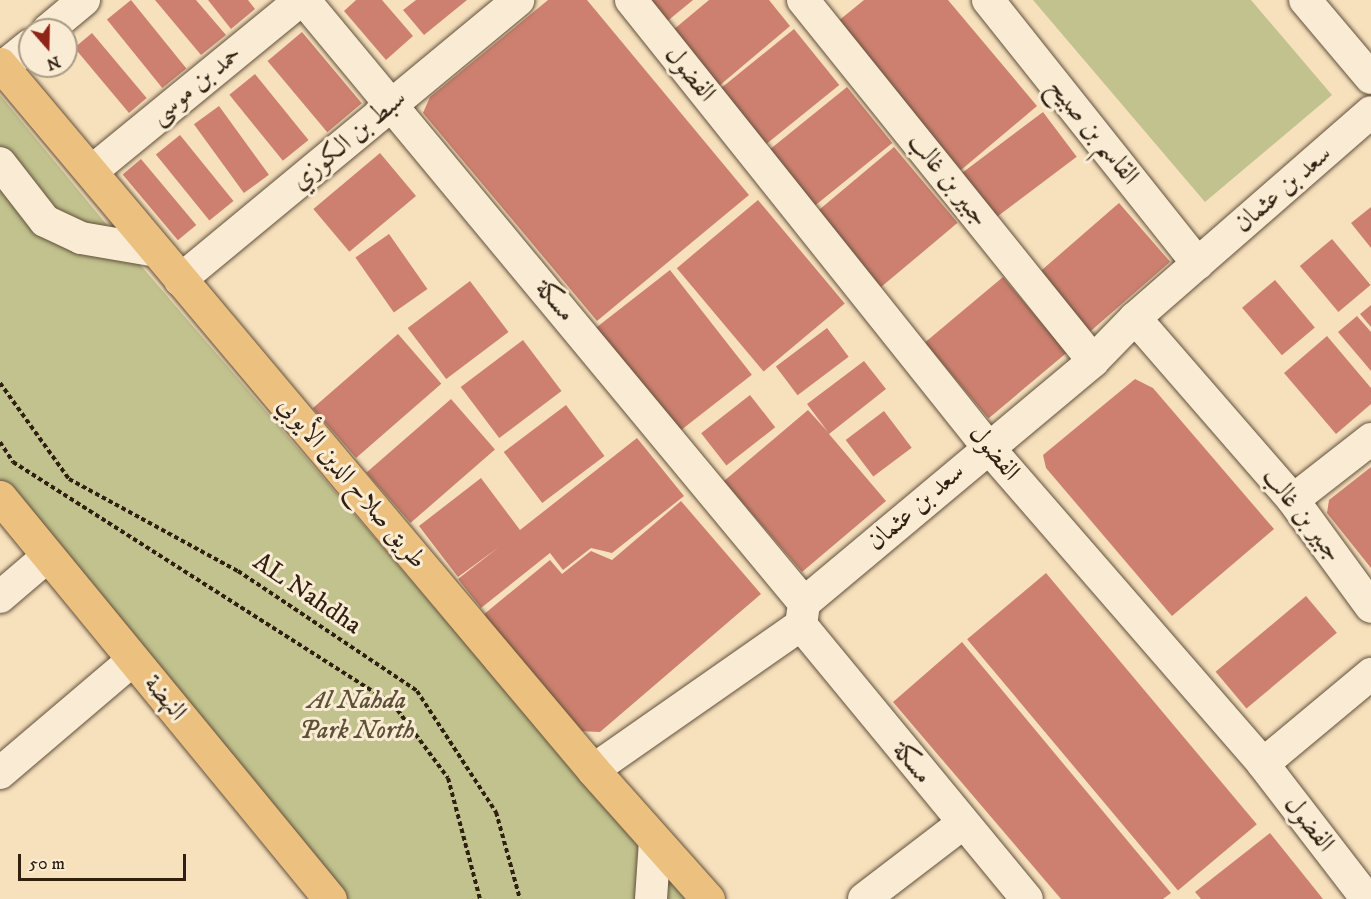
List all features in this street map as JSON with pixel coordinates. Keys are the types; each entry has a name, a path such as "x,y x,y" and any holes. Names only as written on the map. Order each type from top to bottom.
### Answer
{"main road":[{"name":"طريق صلاح الدين الأيوبي","path":"2,65 593,770 708,899"},
{"name":"النهضة","path":"0,497 326,898"}],"street":[{"path":"62,18 84,0"},
{"name":"مسكة","path":"303,0 392,104 802,614 962,824 1027,899"},
{"name":"حمد بن موسى","path":"92,171 303,0"},
{"name":"سبط بن الكوزي","path":"180,280 518,0"},
{"name":"الفضول","path":"631,0 987,446 1263,764 1367,899"},
{"name":"القاسم بن صبيح","path":"988,0 1198,264"},
{"path":"1305,0 1371,78"},
{"name":"جبير بن غالب","path":"815,4 1093,361"},
{"path":"2,65 18,54"},
{"name":"سعد بن عثمان","path":"593,770 802,614 987,446 1093,361 1135,318 1371,112"},
{"path":"0,163 45,221 81,238 157,251"},
{"name":"جبير بن غالب","path":"1135,318 1293,500 1371,607"},
{"path":"1293,500 1371,439"},
{"path":"0,597 48,556"},
{"path":"0,773 133,660"},
{"path":"1263,764 1371,674"},
{"path":"864,899 962,824"},
{"path":"651,899 656,840"}],"path":[{"name":"AL Nahdha","path":"0,383 69,479 238,572 417,691 496,812 520,899"},
{"name":"AL Nahdha","path":"0,442 13,462 393,704 448,777 480,899"}],"green space":[{"path":"1033,0 1251,0 1332,95 1205,202"},
{"name":"Al Nahda Park North","path":"0,95 131,254 685,899 345,899 0,490"}],"building":[{"path":"131,0 186,68 162,88 107,20"},
{"path":"155,0 196,0 226,35 201,55"},
{"path":"208,0 248,0 255,9 231,29"},
{"path":"356,0 382,0 413,36 386,60 344,11"},
{"path":"416,0 467,0 424,35 403,10"},
{"path":"548,0 587,0 749,195 597,321 423,113 430,97"},
{"path":"646,0 693,0 665,23"},
{"path":"709,0 769,0 790,26 713,91 667,35"},
{"path":"864,0 948,0 1037,106 961,170 837,22"},
{"path":"794,29 839,85 760,149 715,93"},
{"path":"302,32 362,103 327,132 268,61"},
{"path":"92,33 147,98 129,113 78,52 78,45"},
{"path":"255,74 308,140 283,161 229,95"},
{"path":"847,87 892,143 814,207 769,151"},
{"path":"219,106 269,175 244,193 194,124"},
{"path":"1043,112 1077,157 996,218 962,173"},
{"path":"180,135 233,201 209,221 156,155"},
{"path":"894,147 958,223 881,287 817,211"},
{"path":"380,153 416,196 349,252 313,209"},
{"path":"141,159 196,225 178,240 123,174"},
{"path":"758,200 845,303 764,372 677,268"},
{"path":"1119,203 1170,262 1090,331 1039,273"},
{"path":"1371,207 1371,248 1351,223"},
{"path":"389,234 427,289 394,312 355,258"},
{"path":"1332,239 1371,285 1338,312 1300,266"},
{"path":"670,270 752,375 673,436 591,332"},
{"path":"1003,277 1067,353 988,418 925,343"},
{"path":"1275,280 1315,327 1282,355 1242,308"},
{"path":"470,281 509,332 446,379 408,328"},
{"path":"1371,305 1371,327 1360,314"},
{"path":"1357,316 1371,332 1371,371 1338,332"},
{"path":"827,328 849,357 798,395 776,367"},
{"path":"398,334 441,384 356,458 313,408"},
{"path":"1327,336 1371,388 1371,404 1336,434 1284,373"},
{"path":"523,340 562,391 499,438 461,387"},
{"path":"864,361 886,389 829,434 886,501 802,572 724,481 808,410 828,432 807,404"},
{"path":"1135,379 1153,388 1274,529 1172,616 1046,468 1043,455"},
{"path":"750,395 775,427 726,465 701,433"},
{"path":"451,399 495,450 410,523 366,472"},
{"path":"566,405 605,456 542,503 504,452"},
{"path":"884,411 912,448 873,477 846,440"},
{"path":"637,438 684,496 612,553 591,548 563,570 550,553 481,608 458,579 499,547 458,577 419,526 481,478 520,530"},
{"path":"1371,467 1371,568 1327,513 1329,500"},
{"path":"681,501 761,594 600,732 578,731 483,615 550,560 562,574 591,551 612,560"},
{"path":"1046,573 1257,824 1178,890 967,639"},
{"path":"1306,596 1337,633 1246,709 1216,672"},
{"path":"962,642 1171,893 1163,899 1061,899 893,702"},
{"path":"1270,833 1323,899 1201,899 1195,892"}]}
